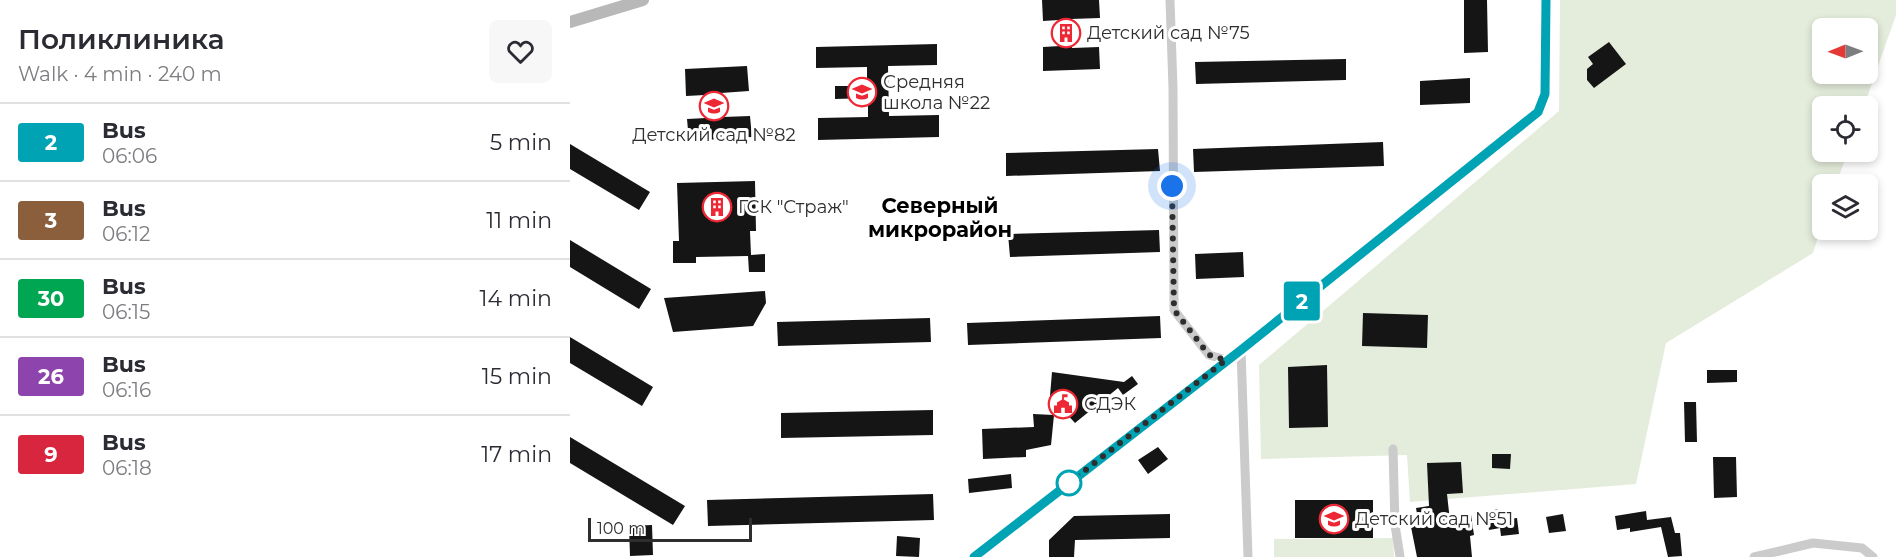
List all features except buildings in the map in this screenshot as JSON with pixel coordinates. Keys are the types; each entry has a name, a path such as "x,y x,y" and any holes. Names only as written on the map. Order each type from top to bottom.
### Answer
{"main road":[{"path":"570,22 643,0"}],"street":[{"path":"1170,0 1173,88 1174,310 1209,355 1226,360"},
{"path":"974,557 1241,350 1538,112 1545,94 1546,0"},
{"path":"1241,350 1248,557"},
{"path":"1393,449 1395,525 1400,557"},
{"path":"1754,557 1813,543 1862,548 1873,557"}],"green space":[{"path":"1560,0 1896,0 1896,15 1878,66 1878,18 1812,18 1812,84 1872,84 1868,96 1812,96 1812,162 1844,162 1840,174 1812,174 1812,240 1817,240 1813,253 1666,343 1636,484 1410,502 1407,455 1261,459 1259,365 1559,111"},
{"path":"1393,538 1394,557 1274,557 1274,539"}],"bus line":[{"name":"2","path":"974,557 1241,350 1538,112 1545,94 1546,0"}],"place":[{"name":"Детский сад №75","path":"1066,33"},
{"name":"Средняя школа №22","path":"862,92"},
{"name":"Детский сад №82","path":"714,106"},
{"name":"ГСК \"Страж\"","path":"717,207"},
{"name":"СДЭК","path":"1063,404"},
{"name":"Детский сад №51","path":"1334,519"}],"district":[{"name":"Северный микрорайон","path":"940,217"}],"route":[{"path":"1069,483 1226,360 1209,355 1174,310 1172,186"}]}
